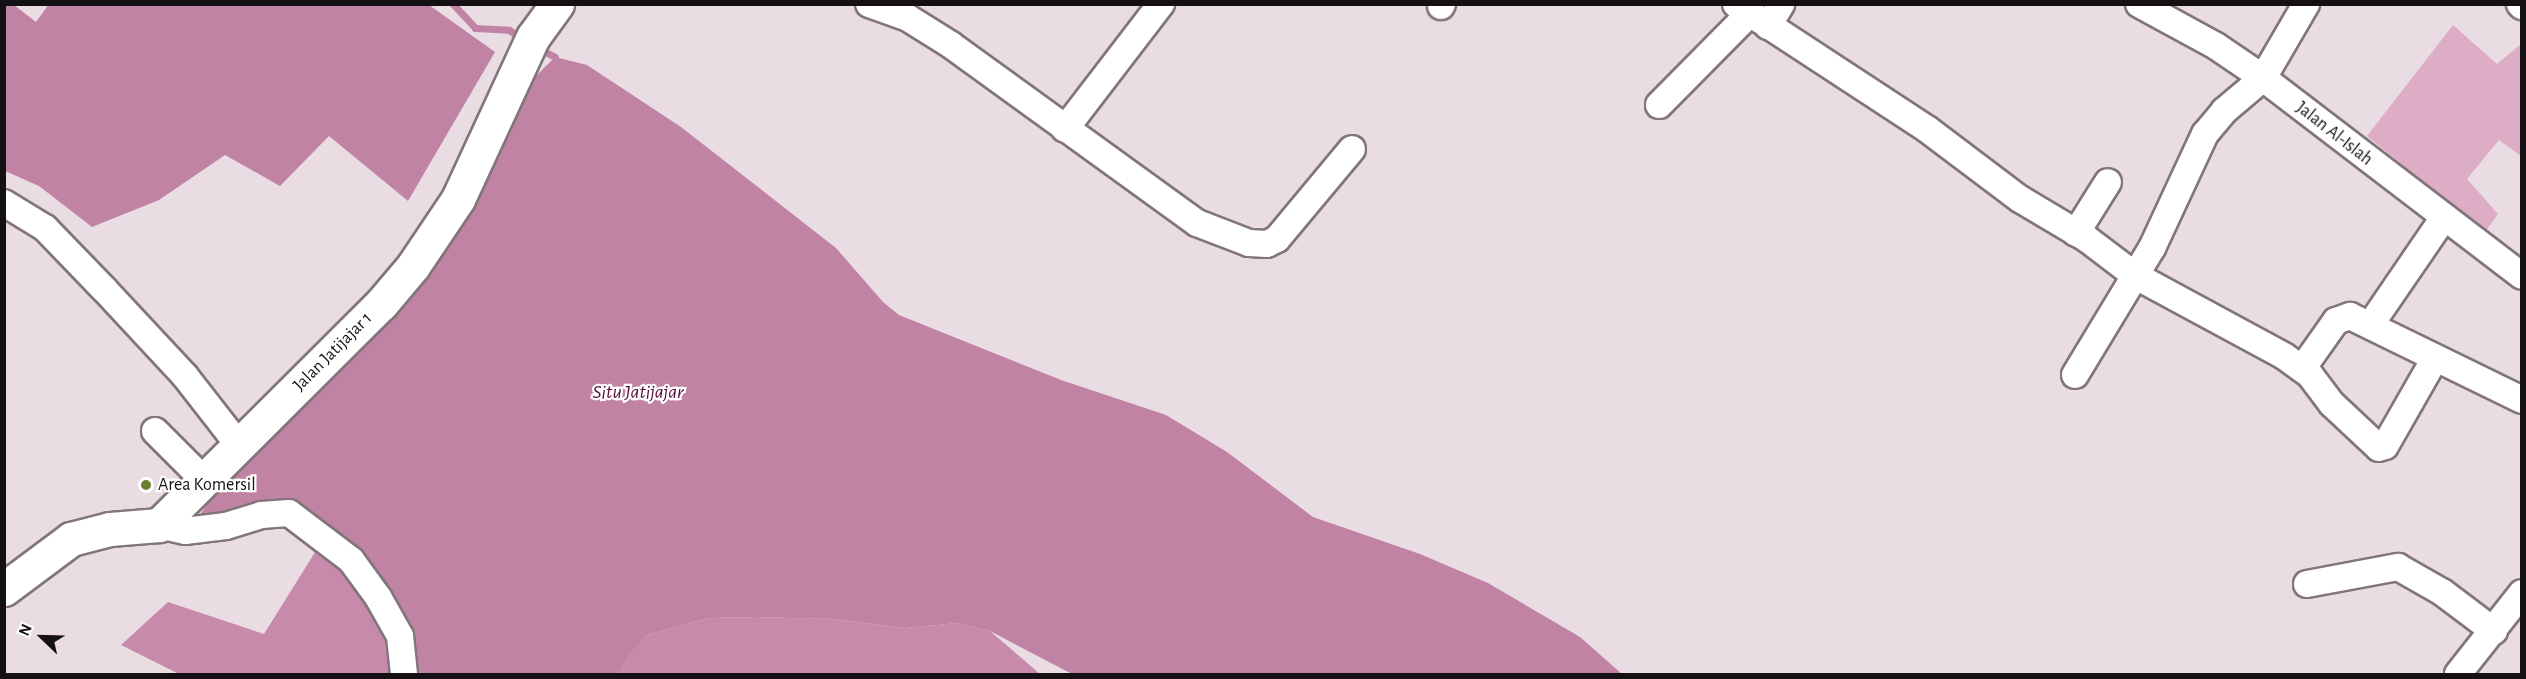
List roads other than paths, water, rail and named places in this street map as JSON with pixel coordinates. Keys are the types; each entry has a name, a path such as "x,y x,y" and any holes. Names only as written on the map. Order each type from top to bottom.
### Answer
{"street":[{"name":"Jalan Jatijajar 1","path":"159,525 241,447 381,304 413,266 458,199 530,43 557,4"},
{"path":"869,4 908,18 951,45 1197,223 1260,244 1277,239 1352,149"},
{"path":"1065,129 1161,4"},
{"path":"1659,105 1751,15 1781,4"},
{"name":"Jalan Al-Islah","path":"2139,4 2216,46 2263,78 2443,219 2517,263"},
{"path":"2075,375 2136,276 2205,134 2224,111 2263,78 2306,4"},
{"path":"1751,15 1927,129 2020,199 2076,232 2136,276 2302,369 2322,387 2332,404 2379,448 2385,446 2434,360"},
{"path":"2076,232 2108,182"},
{"path":"4,203 45,228 105,289 185,376 241,447"},
{"path":"2371,324 2443,219"},
{"path":"2302,369 2336,321 2350,316 2371,324 2434,360 2522,400"},
{"path":"155,431 205,481"},
{"path":"4,589 71,540 110,529 159,525 185,531 226,526 261,515 289,513 351,560 378,597 400,636 404,675"},
{"path":"2307,584 2398,567 2442,592 2494,631"},
{"path":"2458,675 2522,593"}],"water":[{"path":"49,4 429,5 495,52 408,201 329,136 280,186 225,155 159,200 92,227 39,186 5,171 5,5 14,5 36,22"},
{"name":"Situ Jatijajar","path":"555,57 587,65 681,127 836,248 883,302 899,315 1061,380 1166,415 1227,452 1313,517 1420,554 1488,583 1580,637 1622,674 1072,674 990,631 958,623 905,628 835,619 756,617 709,618 647,635 629,653 619,674 417,674 411,623 390,587 356,552 307,519 197,519 217,490 427,278 463,222 531,81"}],"waterway":[{"path":"453,4 475,28 509,30 524,40"},
{"path":"538,48 555,57"}],"place":[{"name":"Area Komersil","path":"146,485"}]}
